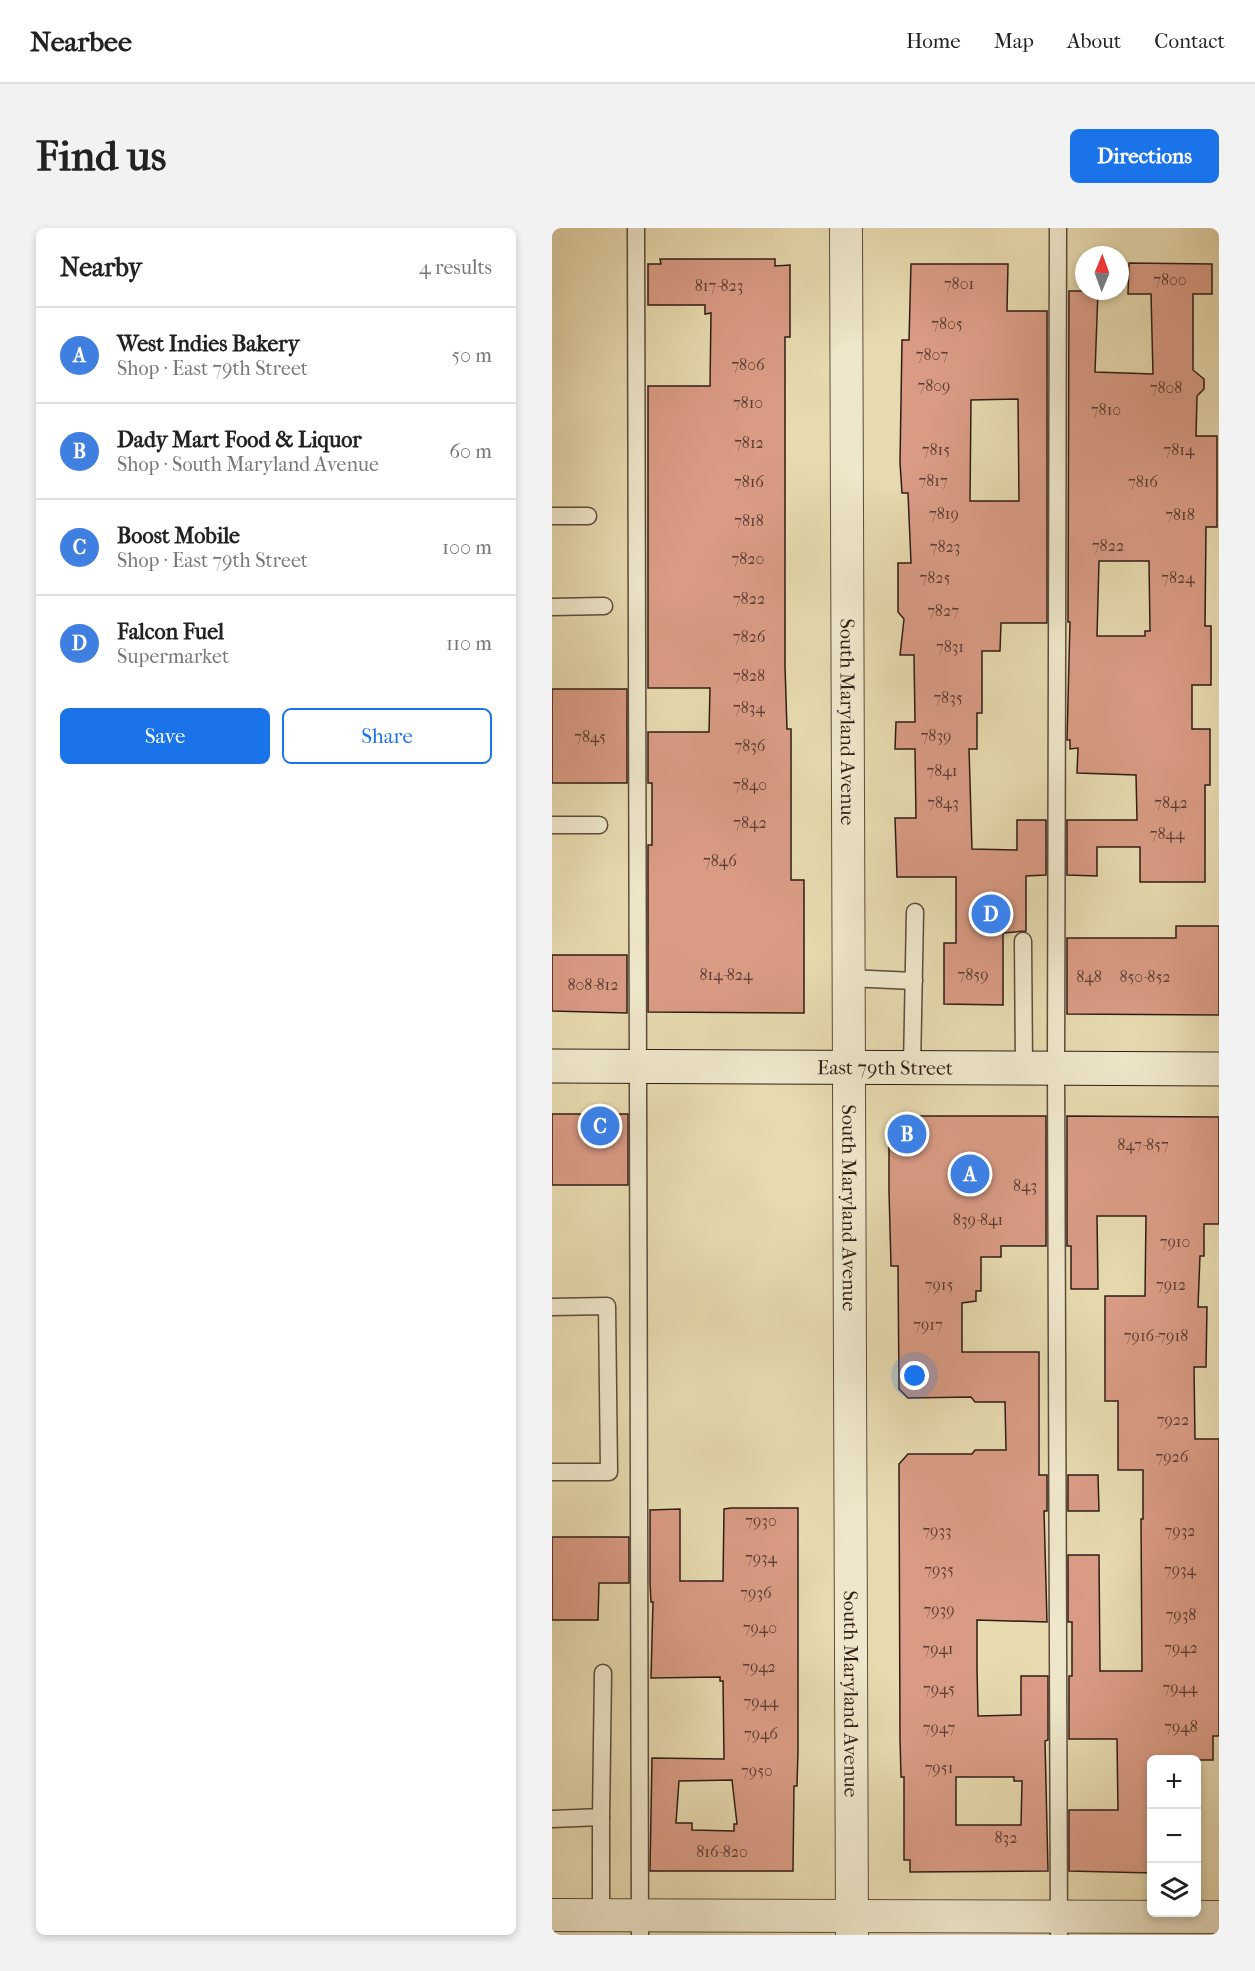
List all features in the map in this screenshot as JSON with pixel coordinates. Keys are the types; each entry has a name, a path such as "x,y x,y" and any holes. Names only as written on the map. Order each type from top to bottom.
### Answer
{"main road":[{"name":"East 79th Street","path":"552,1066 1219,1069"}],"street":[{"name":"South Maryland Avenue","path":"846,228 852,1926"},
{"path":"552,1915 601,1916 640,1925 852,1926 1059,1926 1219,1917"}],"lane":[{"path":"636,228 636,1066 640,1925"},
{"path":"1058,228 1056,1068 1059,1926"},
{"path":"552,516 588,516"},
{"path":"552,607 604,606"},
{"path":"552,825 599,825"},
{"path":"912,1068 915,912"},
{"path":"1023,941 1024,1068"},
{"path":"848,978 914,981"},
{"path":"552,1307 607,1306 609,1472 552,1472"},
{"path":"601,1916 603,1673"},
{"path":"552,1819 602,1817"}],"building":[{"path":"660,259 775,259 775,266 790,265 790,337 785,337 785,666 787,729 791,729 791,880 804,880 804,1013 648,1012 648,845 652,845 652,783 648,783 648,732 709,732 710,688 648,688 648,386 710,386 711,313 705,314 705,305 648,305 648,264 661,264"},
{"path":"1129,263 1212,264 1212,294 1193,294 1193,370 1204,379 1204,389 1197,396 1196,436 1217,436 1217,527 1206,527 1205,626 1211,626 1211,685 1192,685 1192,729 1210,729 1210,785 1205,785 1205,882 1140,882 1140,847 1097,847 1097,876 1067,875 1067,820 1137,820 1136,775 1077,773 1078,748 1070,749 1070,740 1067,740 1070,622 1068,622 1069,291 1075,291 1075,300 1098,300 1095,372 1153,374 1151,294 1129,294","holes":["1099,561 1149,561 1150,631 1145,631 1145,636 1097,636"]},
{"path":"911,264 1008,264 1007,311 1047,311 1047,623 1001,623 1000,651 982,651 982,713 977,713 977,749 969,749 972,849 1017,850 1017,820 1046,820 1046,875 1026,876 1026,931 1003,933 1003,1005 944,1004 944,943 956,943 956,877 897,877 895,818 916,818 915,749 895,749 896,722 915,722 914,655 900,655 904,619 898,612 898,563 911,563 908,493 902,493 900,463 902,340 909,340","holes":["1018,399 1019,501 970,501 971,400"]},
{"path":"552,689 627,689 627,783 552,783"},
{"path":"1176,926 1219,926 1219,1015 1067,1014 1067,938 1176,938"},
{"path":"552,955 627,955 627,1013 552,1011"},
{"path":"552,1114 628,1114 628,1185 552,1185"},
{"path":"896,1116 1046,1116 1046,1246 1001,1246 1001,1257 981,1257 981,1291 976,1291 976,1301 962,1303 962,1352 1039,1352 1039,1475 1047,1475 1047,1511 1044,1511 1047,1622 977,1620 977,1668 978,1716 1021,1715 1021,1676 1048,1676 1048,1740 1045,1741 1048,1871 910,1872 910,1860 904,1860 904,1777 901,1777 900,1738 899,1464 908,1454 972,1454 975,1450 1006,1450 1005,1402 975,1402 971,1397 908,1398 899,1389 898,1266 891,1266 889,1124","holes":["956,1777 1014,1777 1014,1781 1022,1781 1021,1825 956,1825"]},
{"path":"1067,1116 1219,1117 1219,1224 1204,1224 1204,1256 1200,1256 1198,1307 1207,1307 1206,1367 1194,1367 1195,1439 1219,1439 1219,1736 1213,1736 1213,1760 1201,1760 1201,1755 1147,1755 1147,1873 1069,1871 1069,1810 1118,1810 1117,1739 1069,1739 1072,1622 1068,1622 1068,1555 1099,1555 1100,1671 1142,1671 1143,1470 1118,1470 1118,1401 1105,1401 1105,1296 1145,1296 1146,1216 1097,1216 1098,1289 1071,1289 1071,1246 1067,1246"},
{"path":"1068,1475 1098,1475 1099,1511 1068,1511"},
{"path":"798,1508 798,1751 797,1786 794,1786 793,1871 650,1871 652,1758 724,1759 723,1681 720,1681 720,1677 651,1678 653,1602 651,1602 650,1583 650,1510 680,1509 680,1581 723,1581 724,1509","holes":["732,1780 737,1824 734,1824 734,1831 692,1830 692,1823 676,1823 679,1781"]},
{"path":"552,1537 629,1537 629,1583 599,1583 598,1620 552,1620"}],"place":[{"name":"Falcon Fuel","path":"991,914"},
{"name":"Boost Mobile","path":"600,1126"},
{"name":"Dady Mart Food & Liquor","path":"907,1134"},
{"name":"West Indies Bakery","path":"970,1174"}]}
